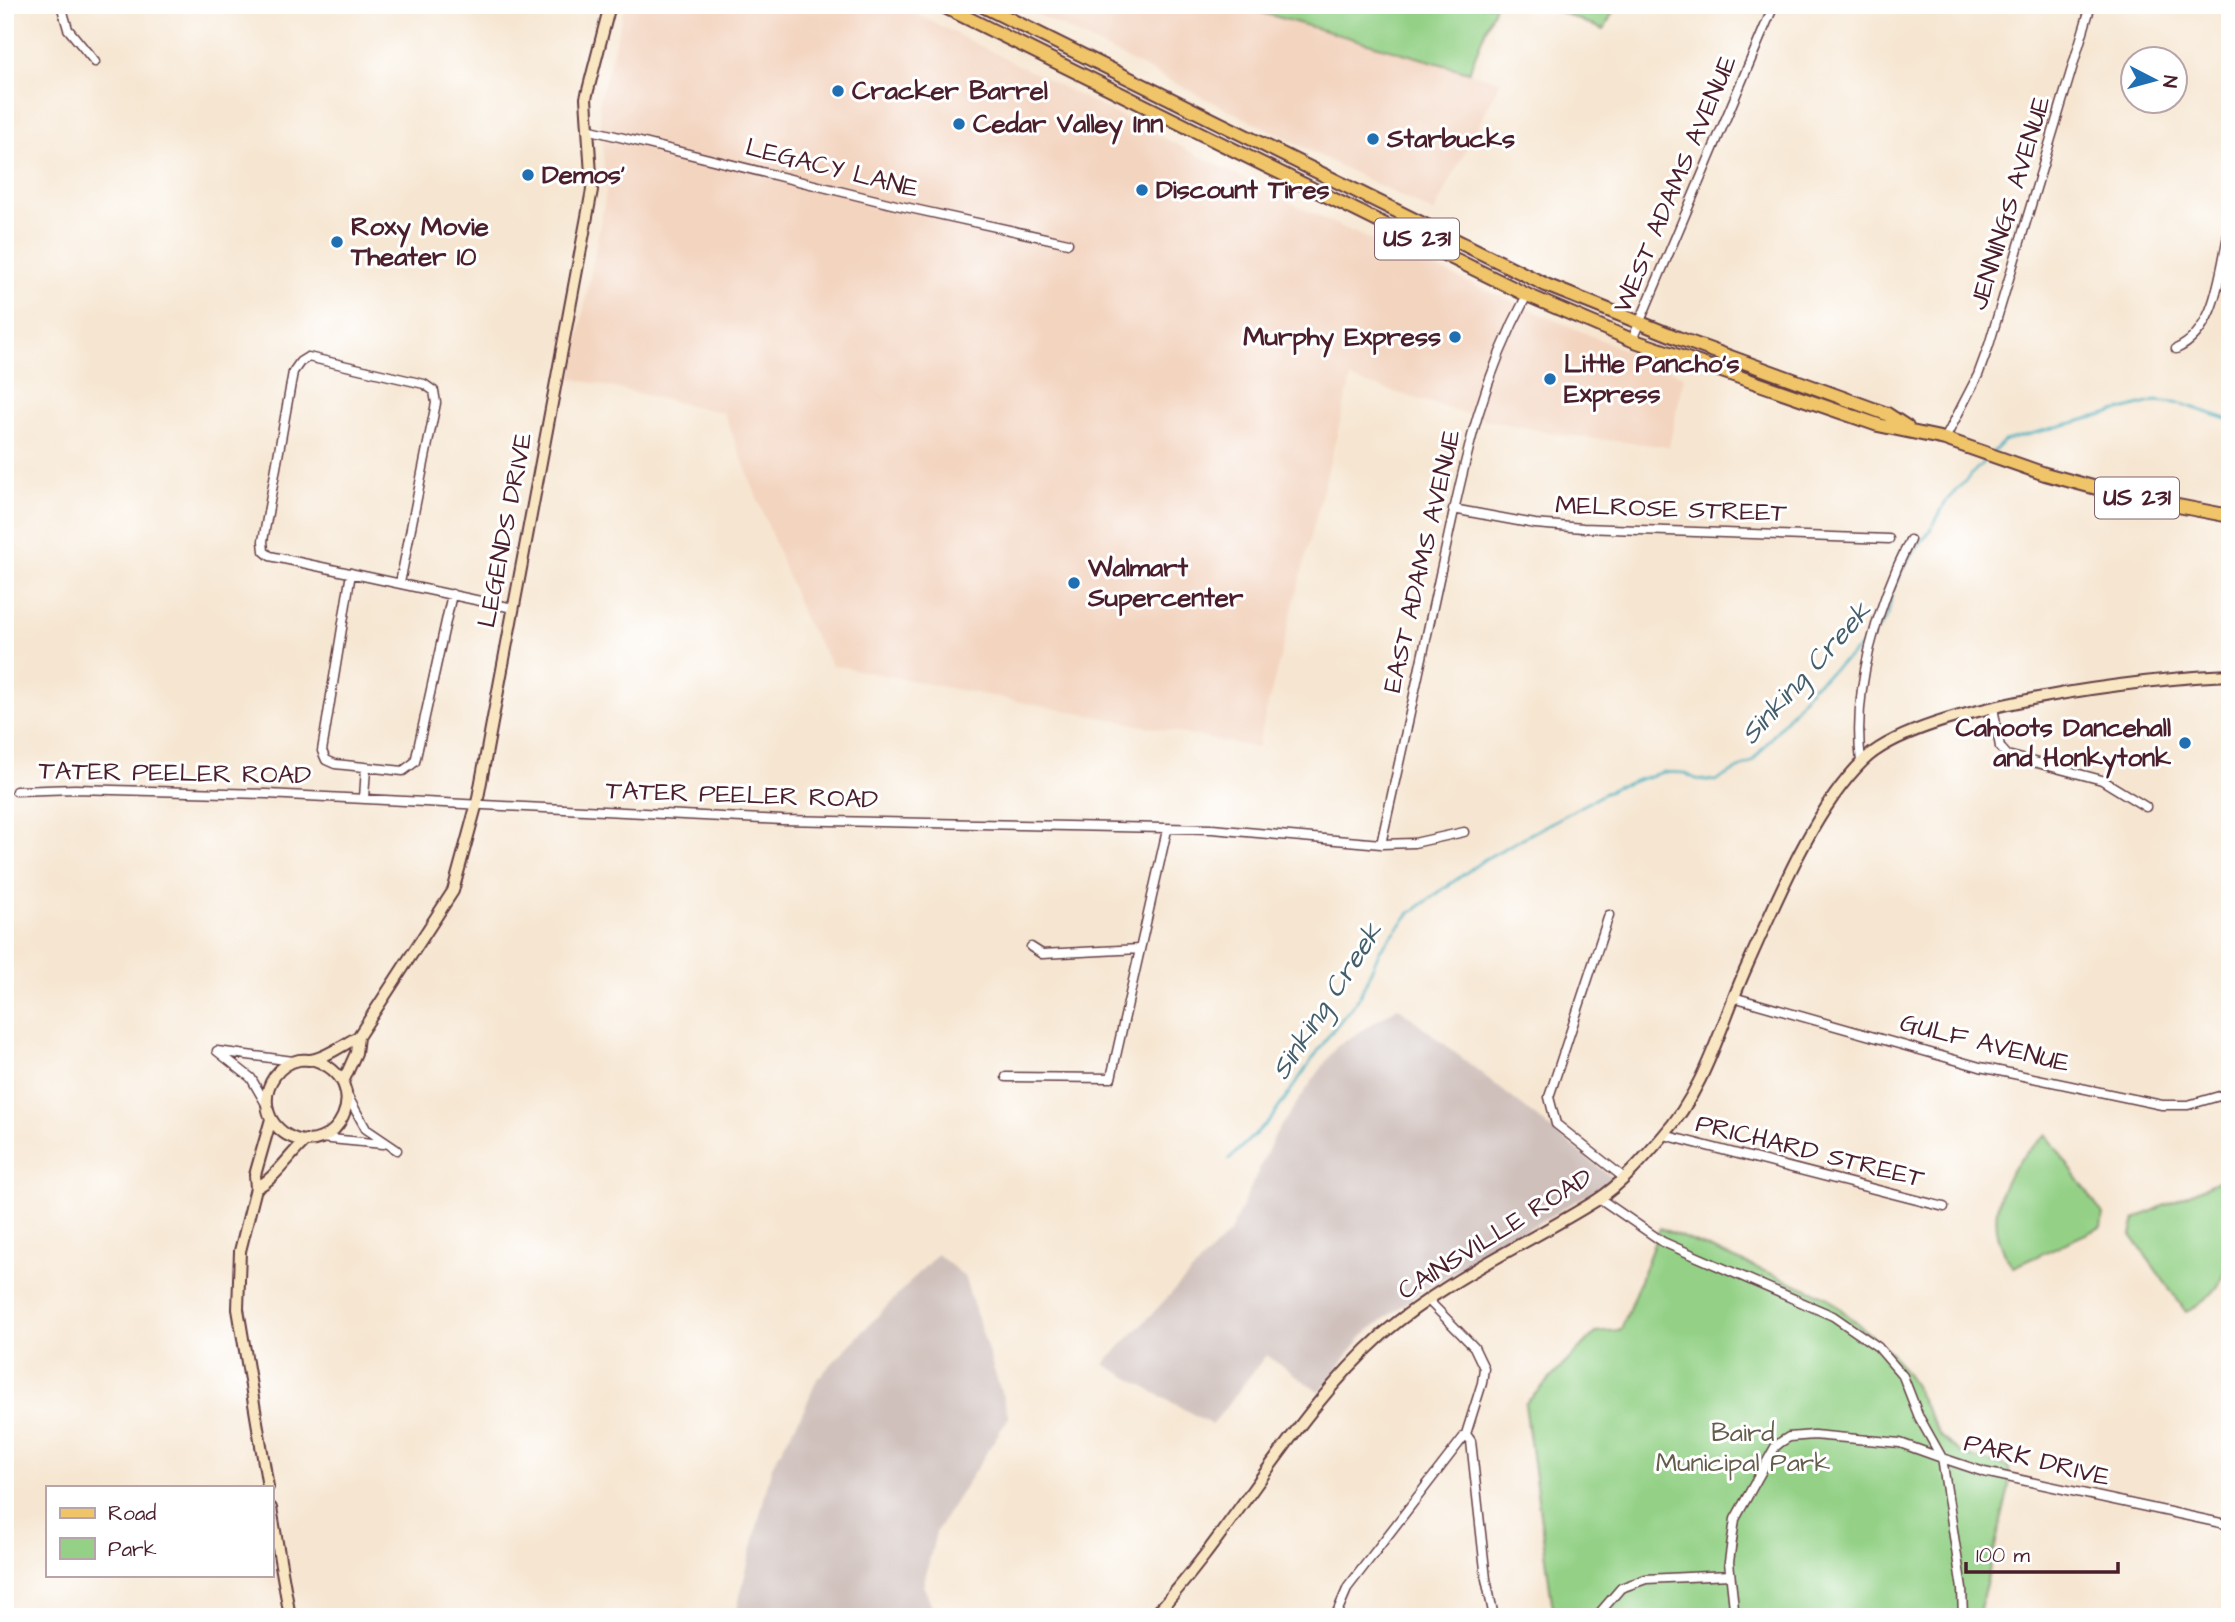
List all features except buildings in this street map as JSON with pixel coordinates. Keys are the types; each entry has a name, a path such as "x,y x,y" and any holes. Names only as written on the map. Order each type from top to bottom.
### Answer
{"main road":[{"name":"US 231","path":"941,5 1527,295 1632,340 1805,402 1878,425 1910,429 1945,439 2046,474 2126,496 2230,516"},
{"name":"US 231","path":"981,5 1546,285 1887,414 1910,429"}],"street":[{"path":"61,5 68,29 95,62"},
{"name":"LEGENDS DRIVE","path":"343,1082 356,1053 360,1034 427,935 453,891 477,803 592,190 592,157 587,129 586,98 610,5"},
{"name":"WEST ADAMS AVENUE","path":"1632,340 1774,5"},
{"name":"JENNINGS AVENUE","path":"1945,439 1962,410 1989,345 2091,5"},
{"name":"LEGACY LANE","path":"587,129 896,205 1068,243"},
{"path":"2176,349 2193,339 2206,322 2230,228"},
{"name":"EAST ADAMS AVENUE","path":"1381,844 1453,509 1486,382 1527,295"},
{"path":"400,583 436,403 434,391 424,384 308,357 300,362 293,372 263,541 264,551 270,556 513,608"},
{"name":"MELROSE STREET","path":"1453,509 1535,524 1583,528 1889,539"},
{"path":"1861,762 1857,729 1865,675 1890,579 1910,540"},
{"path":"351,573 321,751 327,760 335,764 402,771 415,762 452,594"},
{"name":"CAINSVILLE ROAD","path":"1153,1617 1209,1551 1330,1390 1385,1333 1428,1300 1600,1198 1664,1135 1703,1075 1733,998 1814,827 1861,762 1899,737 1993,707 2168,679 2230,676"},
{"path":"1993,707 2000,747 2007,755 2102,780 2146,807"},
{"path":"364,798 366,768"},
{"name":"TATER PEELER ROAD","path":"16,791 75,789 364,798 782,820 1265,832 1381,844 1414,843 1464,832"},
{"path":"1006,1077 1111,1077 1167,830"},
{"path":"1609,915 1549,1097 1556,1124 1623,1177"},
{"path":"1031,947 1042,954 1140,949"},
{"name":"GULF AVENUE","path":"1733,998 1980,1067 2162,1105 2188,1105 2230,1093"},
{"name":"LEGENDS DRIVE","path":"296,1061 314,1060 360,1034"},
{"path":"296,1061 217,1051 251,1077 271,1119 286,1134 306,1140 320,1138 386,1145"},
{"path":"314,1060 326,1064 343,1082 362,1124 386,1145 397,1150"},
{"path":"267,1107 271,1082 278,1071 296,1061"},
{"path":"320,1138 341,1122 347,1095"},
{"path":"268,1486 238,1310 240,1251 256,1188 255,1175 271,1119"},
{"name":"PRICHARD STREET","path":"1664,1135 1944,1207"},
{"path":"256,1188 269,1182 286,1158 306,1140"},
{"name":"PARK DRIVE","path":"1600,1198 1663,1242 1833,1316 1878,1348 1903,1376 1919,1417 1942,1458 1984,1472 2230,1525"},
{"path":"1335,1617 1348,1587 1466,1434 1484,1368 1474,1347 1428,1300"},
{"path":"1466,1434 1471,1441 1486,1579 1494,1617"},
{"path":"1735,1617 1730,1575 1731,1540 1735,1519 1775,1447 1789,1437 1814,1435 1900,1443 1942,1458 1962,1589 1963,1617"},
{"path":"273,1519 290,1617"},
{"path":"1596,1617 1621,1588 1646,1579 1730,1575"}],"shaded area":[{"path":"625,5 899,5 1330,222 1684,376 1669,447 1562,435 1487,420 1351,379 1257,748 832,665 805,621 724,413 571,378 606,192 599,103"},
{"path":"1019,5 1235,5 1501,81 1434,213"},
{"path":"1398,1007 1614,1179 1421,1291 1363,1335 1320,1392 1266,1355 1212,1425 1104,1364 1230,1232 1276,1133 1336,1047"},
{"path":"937,1254 964,1276 1009,1417 936,1532 923,1586 937,1617 735,1617 772,1466 804,1410 817,1379"}],"green space":[{"path":"1235,5 1495,5 1469,72"},
{"path":"1543,5 1616,5 1604,30"},
{"path":"2047,1135 2103,1215 2101,1227 2013,1267 1997,1230 2000,1195 2018,1162"},
{"path":"2222,1179 2230,1207 2227,1266 2218,1287 2210,1296 2186,1312 2131,1235 2135,1219"},
{"name":"Baird Municipal Park","path":"1660,1228 1827,1297 1893,1355 1914,1386 1940,1436 1964,1455 2009,1467 2009,1488 1978,1617 1554,1617 1525,1404 1596,1332 1621,1330"}],"waterway":[{"name":"Sinking Creek","path":"1993,452 2004,441 2156,401 2182,404 2230,420"},
{"name":"Sinking Creek","path":"1877,631 1888,615 1892,591 1905,564 1931,529 1947,500 1986,459"},
{"name":"Sinking Creek","path":"1229,1159 1271,1119 1332,1031 1359,998 1380,950 1410,913 1485,859 1616,787 1663,772 1684,773 1696,779 1715,781 1752,762 1812,687 1868,641"}],"place":[{"name":"Cracker Barrel","path":"838,91"},
{"name":"Cedar Valley Inn","path":"959,124"},
{"name":"Starbucks","path":"1373,139"},
{"name":"Demos'","path":"528,175"},
{"name":"Discount Tires","path":"1142,190"},
{"name":"Roxy Movie Theater 10","path":"337,242"},
{"name":"Murphy Express","path":"1455,337"},
{"name":"Little Pancho's Express","path":"1550,379"},
{"name":"Walmart Supercenter","path":"1074,583"},
{"name":"Cahoots Dancehall and Honkytonk","path":"2185,743"}]}
